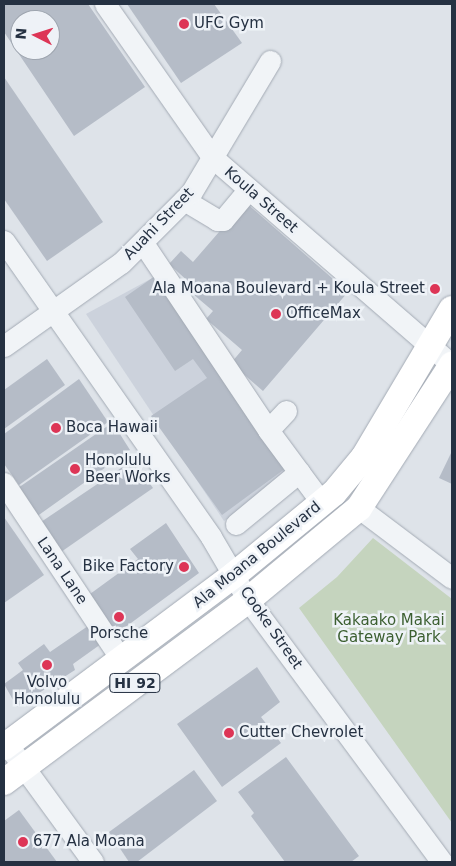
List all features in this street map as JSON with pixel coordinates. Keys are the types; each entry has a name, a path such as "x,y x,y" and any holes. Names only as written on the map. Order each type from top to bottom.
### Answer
{"main road":[{"name":"Ala Moana Boulevard","path":"5,744 234,575 322,503 364,456 452,308"},
{"name":"Ala Moana Boulevard","path":"4,782 248,600 359,508 452,365"}],"street":[{"name":"Koula Street","path":"105,4 212,157 452,365"},
{"name":"Auahi Street","path":"4,346 51,310 121,263 184,200 270,61"},
{"path":"184,200 217,220 223,220 249,189"},
{"name":"Cooke Street","path":"4,241 211,537 248,600 442,862"},
{"path":"143,243 268,430 322,503"},
{"path":"268,430 286,411"},
{"path":"236,524 299,472"},
{"name":"Lana Lane","path":"4,483 120,659"},
{"path":"359,508 452,578"},
{"path":"5,744 25,766 93,862"}],"shaded area":[{"path":"156,276 288,476 224,521 86,314"}],"green space":[{"name":"Kakaako Makai Gateway Park","path":"373,538 452,599 452,823 299,608 337,577"}],"building":[{"path":"4,4 88,4 145,87 74,136 23,60 60,60 60,10 10,10 10,41 4,32"},
{"name":"UFC Gym","path":"127,4 214,4 242,43 181,83"},
{"path":"4,77 103,222 47,261 4,199"},
{"path":"245,202 348,292 263,391 231,363 242,350 206,319 213,311 187,289 191,284 169,264 181,251 193,262"},
{"path":"155,276 286,468 222,515 151,416 207,378 193,359 175,371 125,297"},
{"path":"47,359 65,385 4,429 4,390"},
{"name":"Boca Hawaii","path":"79,379 108,422 19,485 4,464 4,434"},
{"name":"Honolulu Beer Works","path":"109,425 114,434 118,431 130,450 36,517 18,488"},
{"path":"452,451 452,484 439,478"},
{"path":"133,460 153,488 61,552 41,522"},
{"path":"4,517 44,575 4,603"},
{"path":"166,523 199,573 116,634 90,594 138,559 130,549"},
{"name":"Volvo Honolulu","path":"88,626 101,644 73,664 75,670 17,707 4,684 23,670 18,663 44,644 50,652"},
{"name":"Cutter Chevrolet","path":"257,667 280,702 261,717 281,743 222,787 177,724"},
{"path":"286,757 359,856 351,862 285,862 251,816 254,813 238,792"},
{"path":"194,770 217,801 137,862 129,862 109,832"},
{"name":"677 Ala Moana","path":"19,810 57,862 4,862 4,821"}],"place":[{"name":"UFC Gym","path":"184,24"},
{"name":"Ala Moana Boulevard + Koula Street","path":"435,289"},
{"name":"OfficeMax","path":"276,314"},
{"name":"Boca Hawaii","path":"56,428"},
{"name":"Honolulu Beer Works","path":"75,469"},
{"name":"Bike Factory","path":"184,567"},
{"name":"Porsche","path":"119,617"},
{"name":"Volvo Honolulu","path":"47,665"},
{"name":"Cutter Chevrolet","path":"229,733"},
{"name":"677 Ala Moana","path":"23,842"}]}
